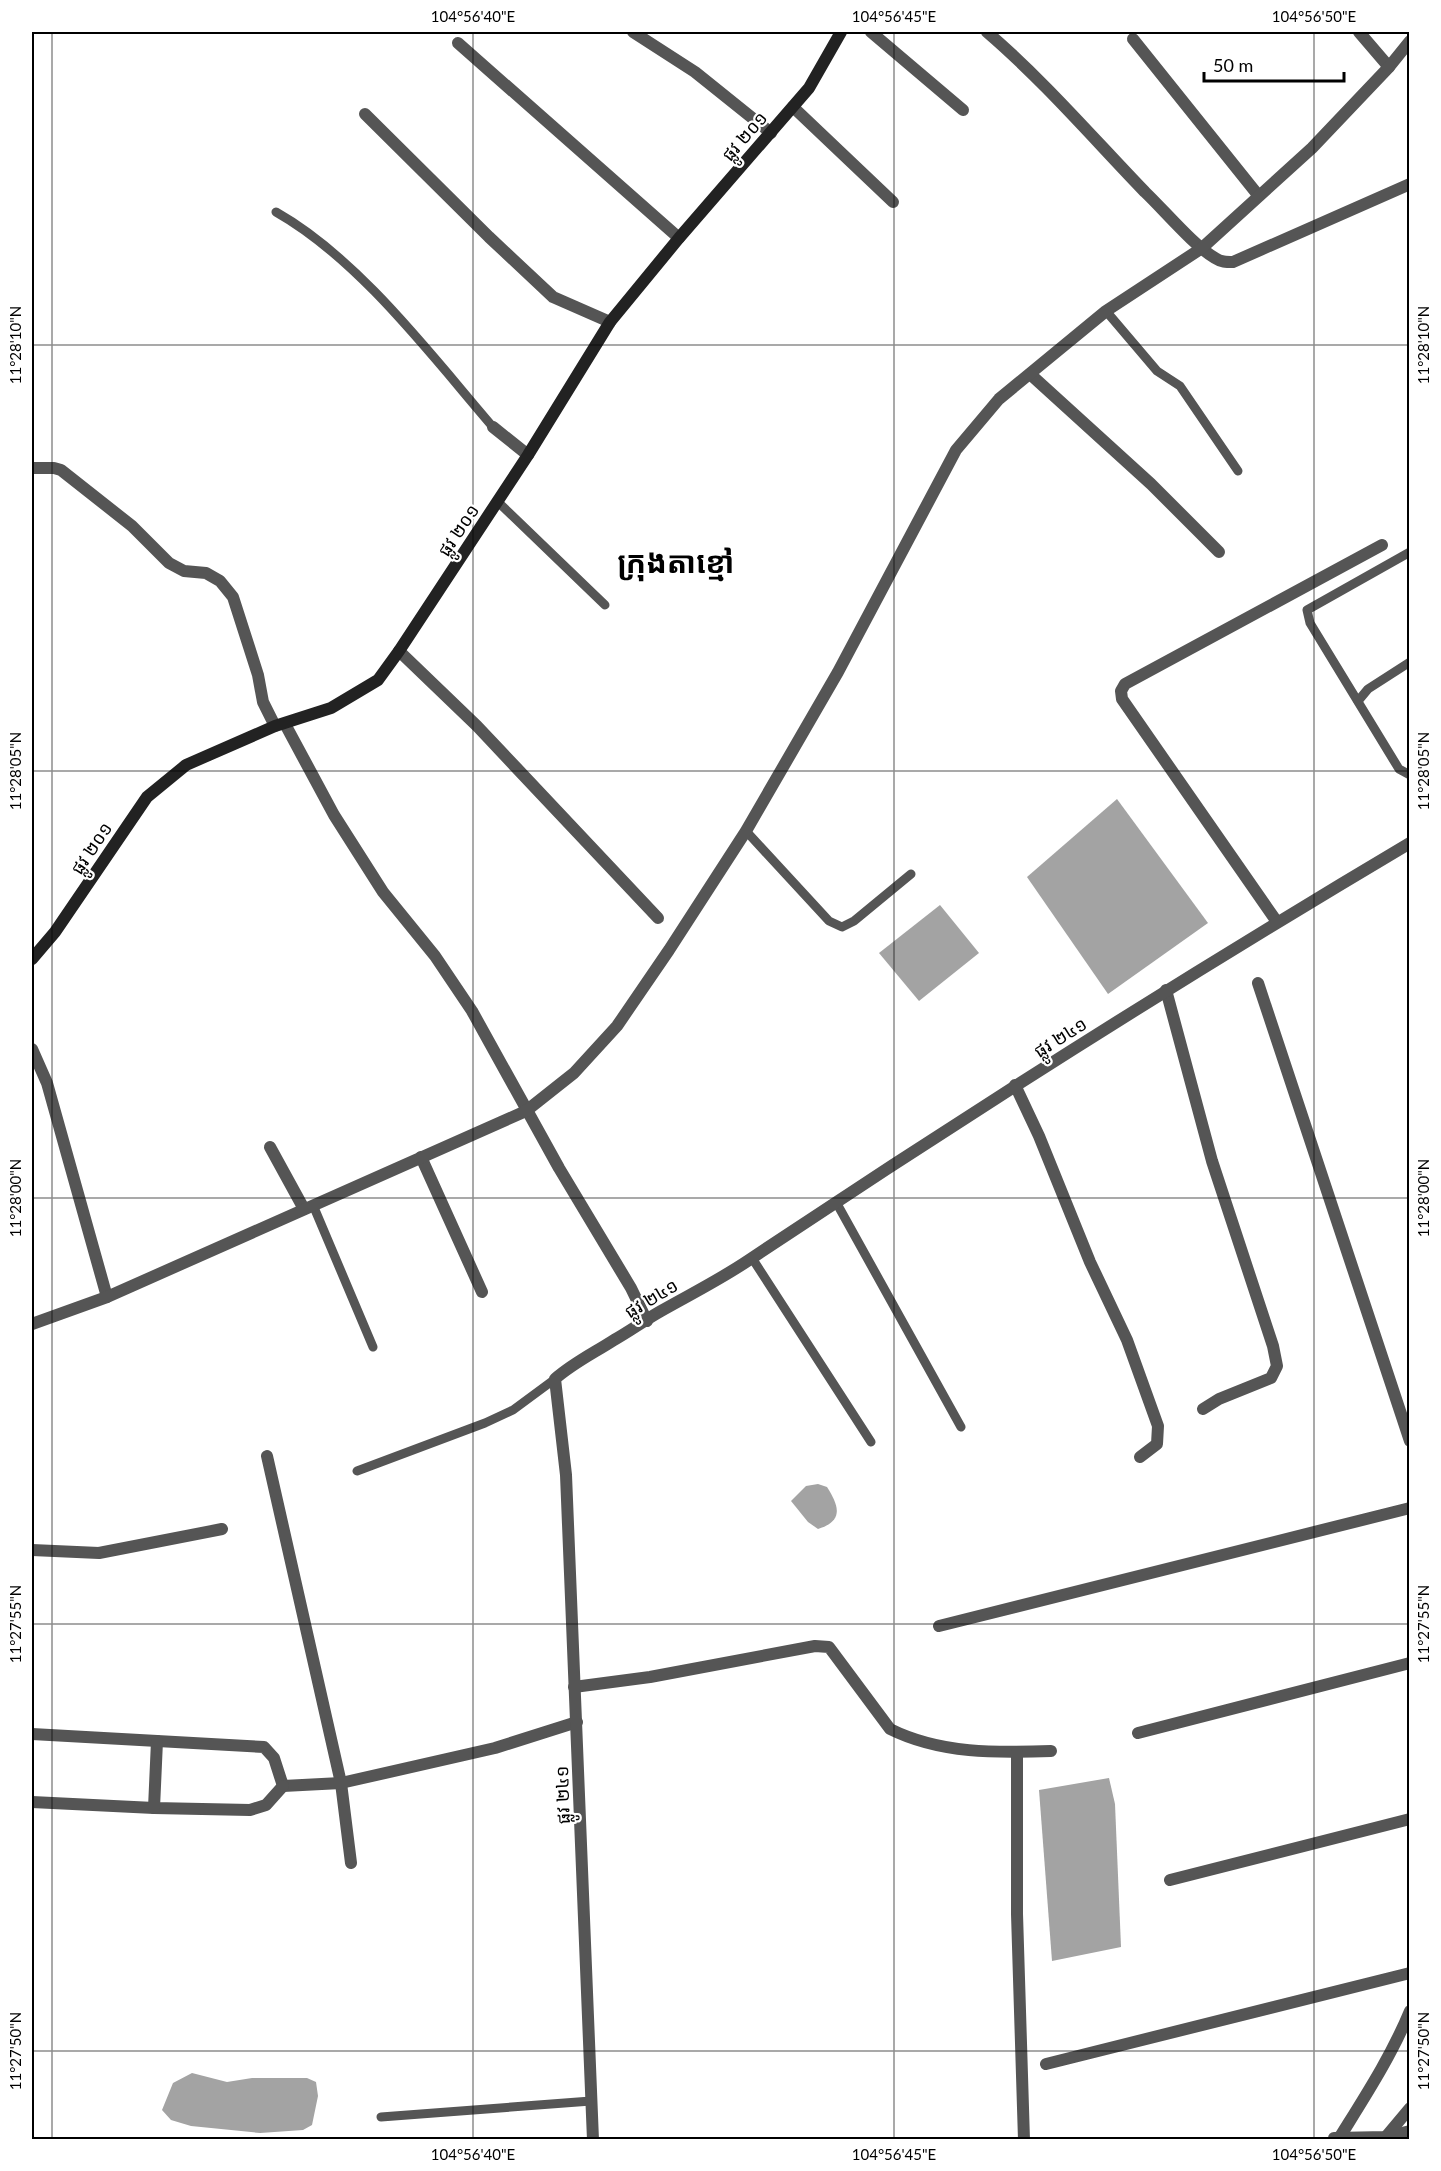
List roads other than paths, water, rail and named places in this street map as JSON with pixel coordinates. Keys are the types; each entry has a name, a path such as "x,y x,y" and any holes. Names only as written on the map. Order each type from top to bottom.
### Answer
{"street":[{"path":"633,32 695,72 771,133"},
{"name":"ផ្លូវ ២០១","path":"32,959 55,932 147,796 186,765 280,725 332,708 378,680 498,502 610,322 679,238 809,88 841,32"},
{"path":"871,32 963,110"},
{"path":"987,32 1055,97 1164,211 1202,248 1223,262 1233,262 1410,184"},
{"path":"1359,32 1389,67"},
{"path":"1133,39 1258,195"},
{"path":"32,1324 107,1297 526,1111 574,1073 617,1026 746,831 838,672 956,450 999,399 1106,311 1202,248 1312,148 1389,67 1410,41"},
{"path":"458,43 679,238"},
{"path":"793,107 893,202"},
{"path":"365,114 489,237 554,297 610,322"},
{"path":"1030,374 1151,484 1219,552"},
{"path":"493,427 528,455"},
{"path":"32,468 61,470 132,526 169,563 184,570 206,573 220,581 233,597 258,675 263,702 280,725 383,892 435,957 472,1011 526,1111 631,1288 647,1321"},
{"path":"1277,922 1122,699 1121,691 1125,684 1382,545"},
{"path":"399,651 477,726 658,918"},
{"name":"ផ្លូវ ២៤១","path":"592,2139 566,1475 555,1379 571,1365 647,1321 658,1312 724,1277 1015,1085 1086,1043 1166,990 1410,843"},
{"path":"1258,983 1410,1441"},
{"path":"1166,990 1209,1149 1277,1366 1271,1378 1219,1399 1203,1409"},
{"path":"32,1049 47,1083 107,1297"},
{"path":"1015,1085 1044,1147 1090,1262 1126,1340 1158,1426 1156,1444 1140,1457"},
{"path":"270,1147 309,1207"},
{"path":"421,1157 482,1292"},
{"path":"267,1456 341,1783 351,1863"},
{"path":"939,1626 1410,1508"},
{"path":"32,1550 99,1553 222,1529"},
{"path":"574,1687 650,1677 814,1646 829,1647 890,1729 904,1736 973,1751 1051,1751"},
{"path":"1138,1733 1410,1663"},
{"path":"32,1802 250,1810 266,1805 283,1785 341,1783 495,1748 577,1722"},
{"path":"32,1734 264,1747 274,1758 283,1785"},
{"path":"154,1808 157,1741"},
{"path":"1017,1752 1017,1914 1024,2139"},
{"path":"1170,1880 1410,1819"},
{"path":"1046,2064 1410,1973"},
{"path":"1336,2139 1370,2090 1410,2011"},
{"path":"1385,2138 1410,2108"},
{"path":"1336,2139 1385,2138 1410,2131"}],"lane":[{"path":"276,212 303,227 367,284 493,427"},
{"path":"1106,311 1157,371 1179,386 1238,471"},
{"path":"498,502 605,605"},
{"path":"1410,552 1307,609 1310,623 1399,769 1410,774"},
{"path":"1358,701 1368,689 1410,662"},
{"path":"746,831 829,921 842,927 854,921 911,874"},
{"path":"836,1202 962,1427"},
{"path":"309,1207 373,1347"},
{"path":"753,1258 871,1442"},
{"path":"357,1471 485,1423 513,1410 555,1379"},
{"path":"381,2117 591,2101"}],"district":[{"name":"ក្រុងតាខ្មៅ","path":"676,561"}]}
